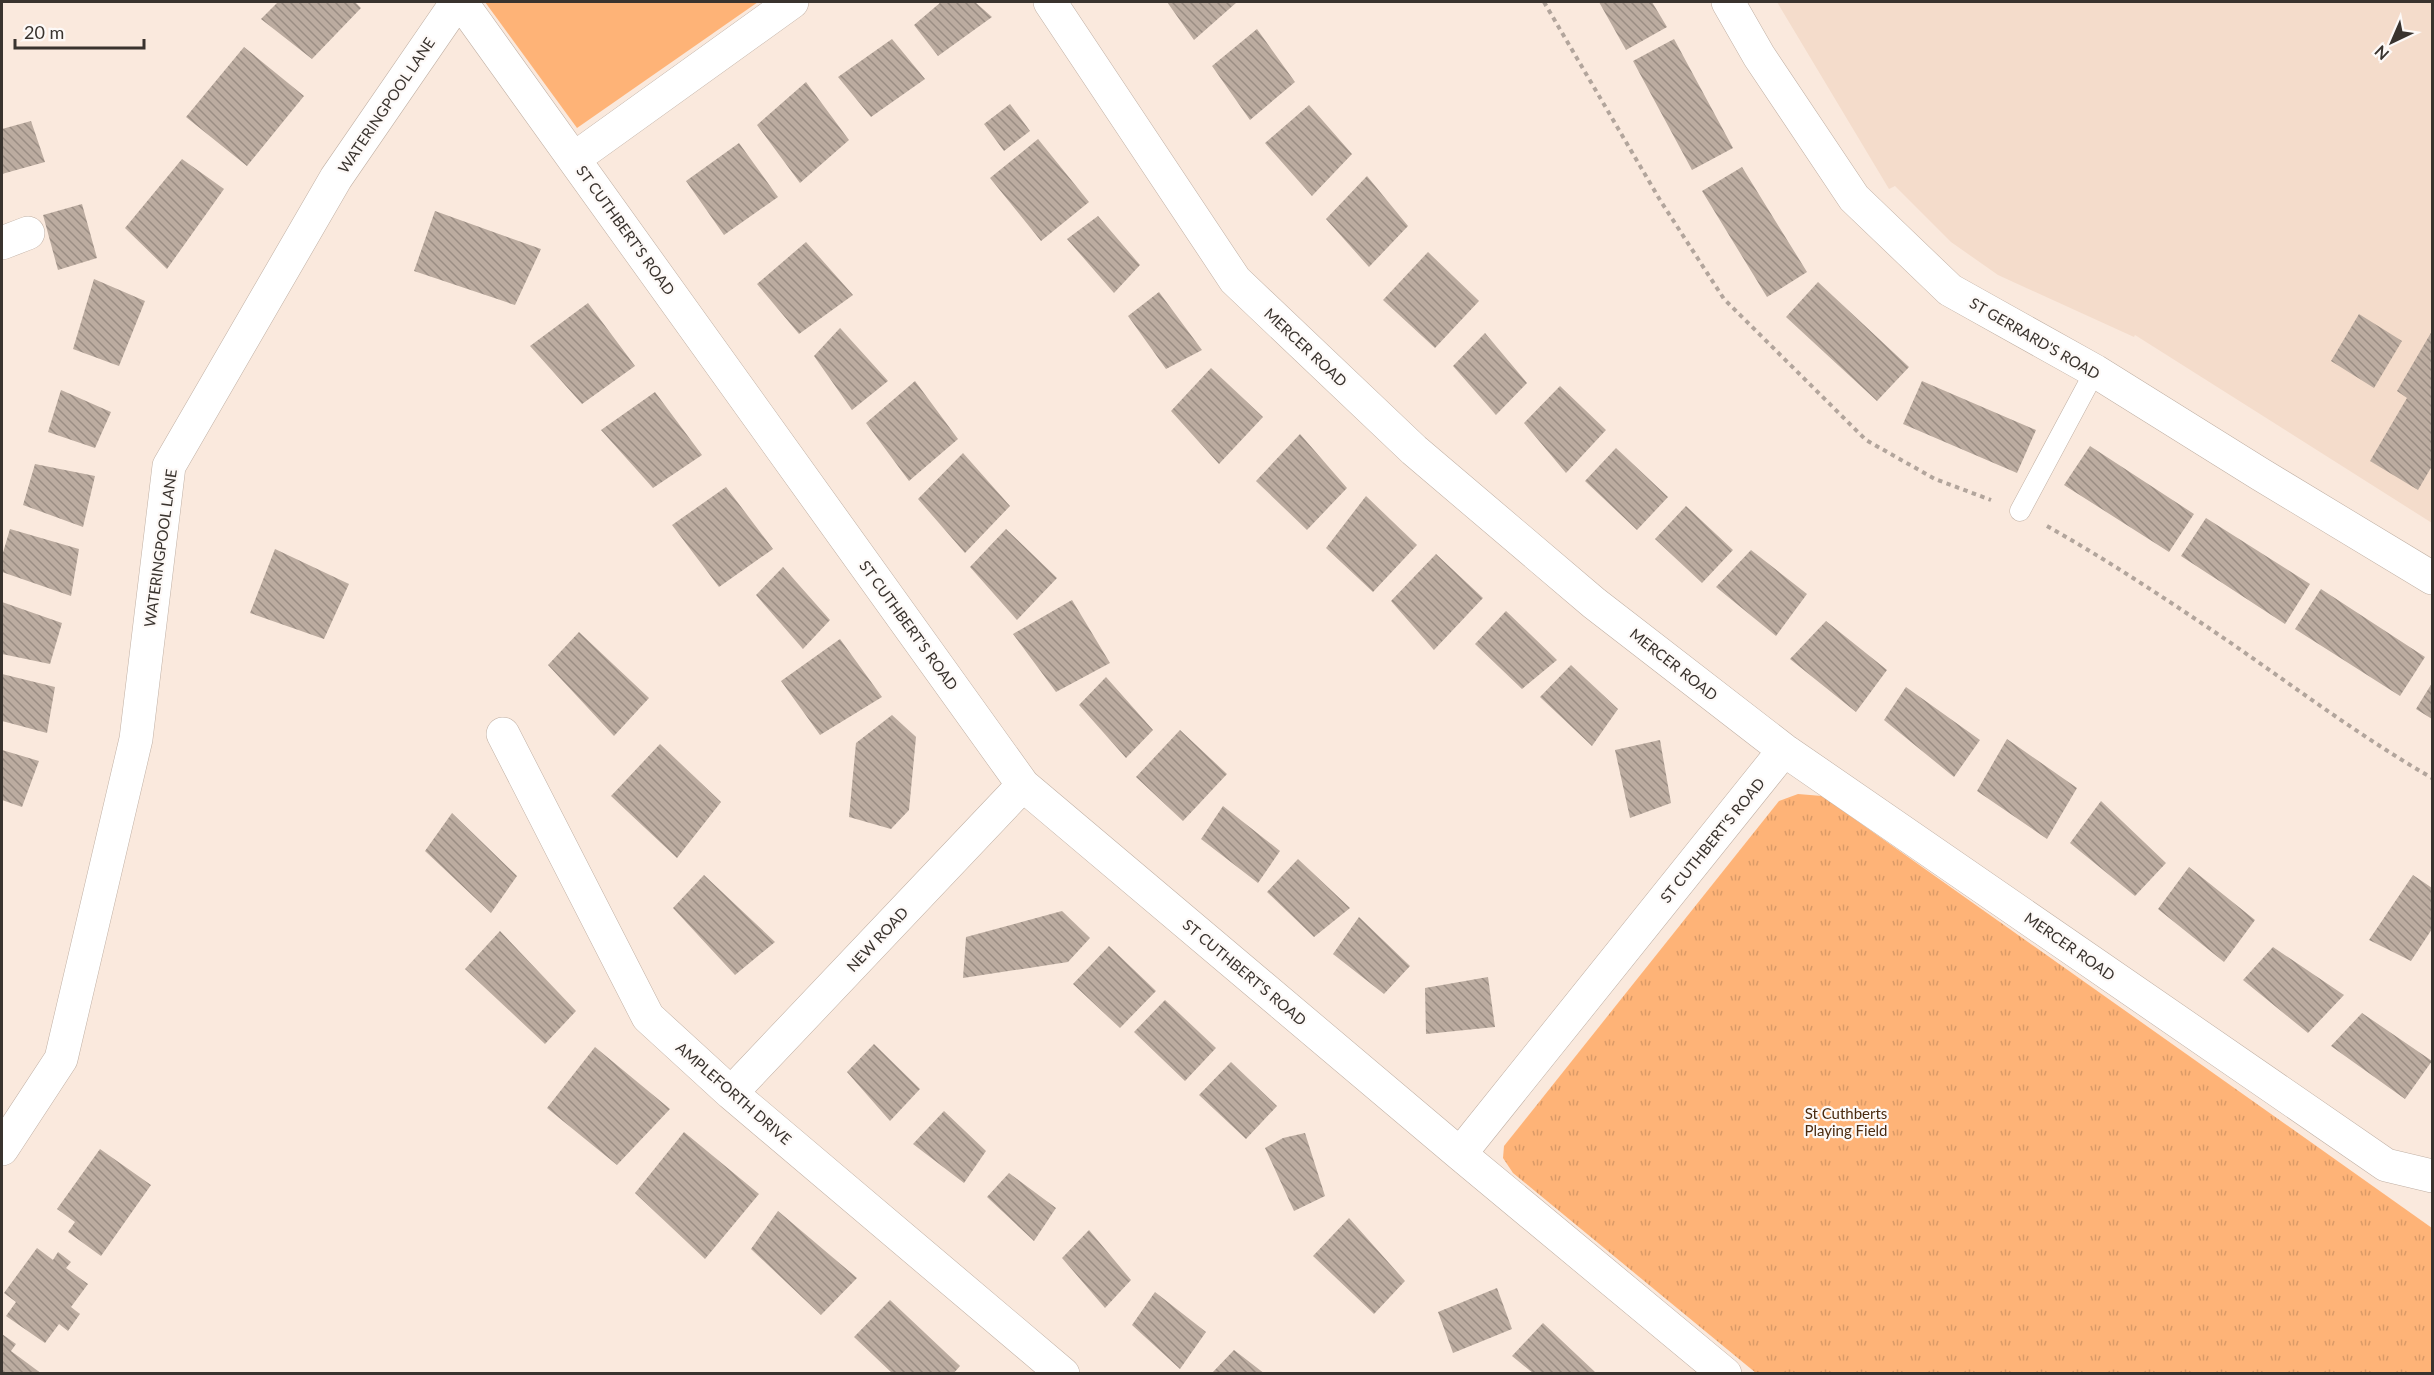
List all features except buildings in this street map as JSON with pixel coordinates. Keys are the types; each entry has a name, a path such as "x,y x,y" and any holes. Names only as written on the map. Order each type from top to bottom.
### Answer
{"street":[{"name":"ST CUTHBERT'S ROAD","path":"459,2 575,158 1023,784 1460,1154 1725,1374"},
{"name":"WATERINGPOOL LANE","path":"2,1149 61,1059 136,739 169,466 336,178 459,2"},
{"path":"575,158 792,2"},
{"name":"MERCER ROAD","path":"1050,2 1235,280 1414,450 1594,603 1785,750 2386,1165 2433,1176"},
{"name":"ST GERRARD'S ROAD","path":"1728,2 1759,56 1854,198 1950,290 2095,371 2433,578"},
{"name":"AMPLEFORTH DRIVE","path":"503,734 648,1017 731,1093 1063,1374"},
{"name":"ST CUTHBERT'S ROAD","path":"1460,1154 1785,750"},
{"name":"NEW ROAD","path":"731,1093 1023,784"}],"lane":[{"path":"2020,511 2095,371"}],"path":[{"path":"1544,2 1660,200 1724,299 1866,440 1935,479 2020,511 2119,570 2226,639 2384,750 2433,778"}],"shaded area":[{"path":"1777,2 2432,2 2432,523 2135,335 2134,337 1998,275 1951,242 1895,186 1889,189"}],"green space":[{"path":"485,2 758,2 577,128"},
{"name":"St Cuthberts Playing Field","path":"1798,794 1822,796 2432,1228 2432,1373 1756,1373 1513,1173 1503,1158 1504,1146 1779,801"}]}
